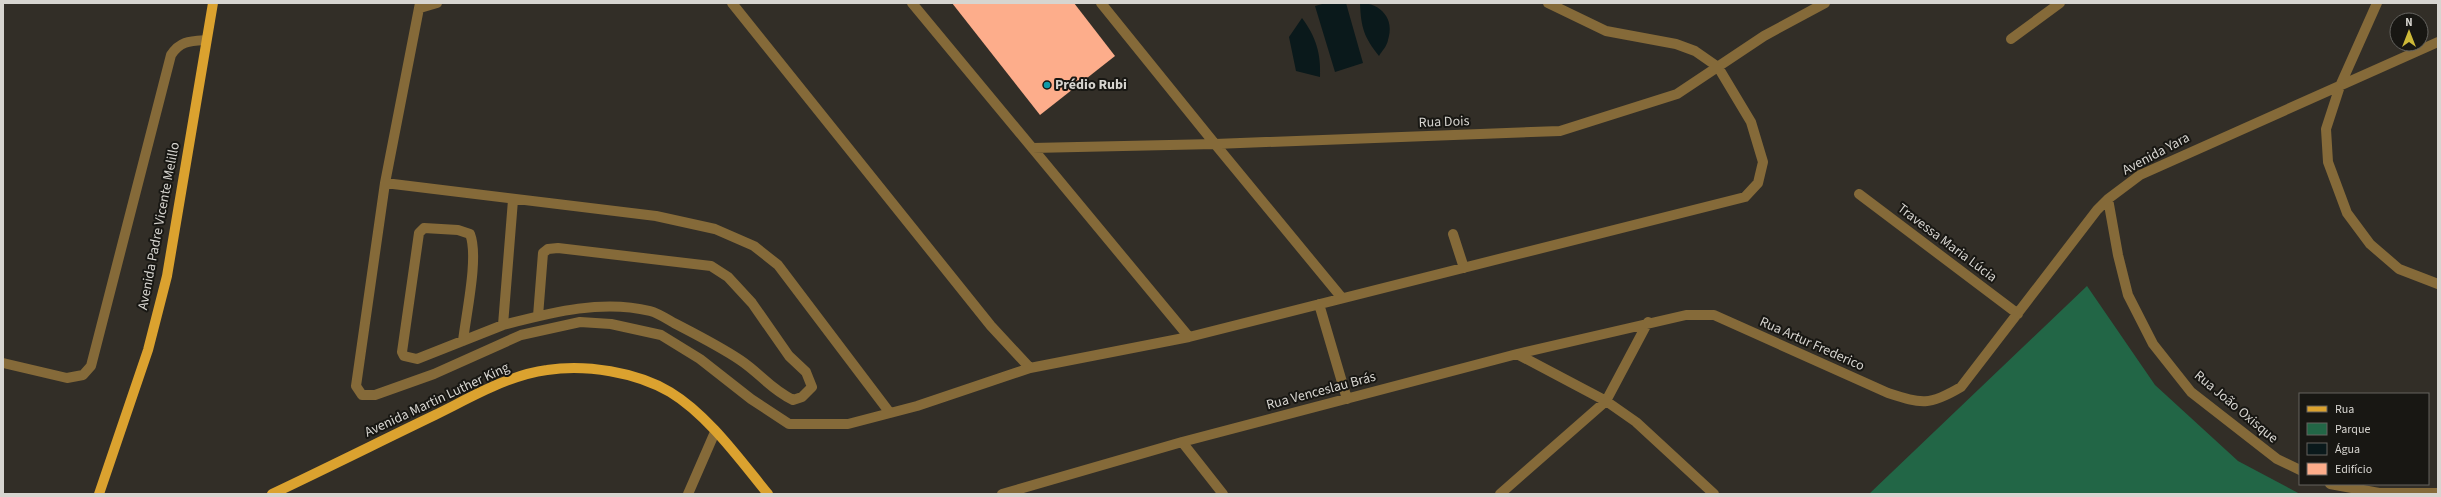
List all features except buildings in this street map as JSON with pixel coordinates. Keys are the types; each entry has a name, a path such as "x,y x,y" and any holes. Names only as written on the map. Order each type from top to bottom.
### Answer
{"main road":[{"name":"Avenida Padre Vicente Melillo","path":"99,494 148,350 167,276 213,3"},
{"name":"Avenida Martin Luther King","path":"272,494 493,386 546,370 598,371 648,381 690,406 715,432 768,494"}],"street":[{"path":"437,3 420,6 385,183 356,386 362,395 375,395 434,374 521,335 580,322 611,324 661,335 700,358 751,399 789,424 848,424 890,413 1030,368 1189,337 1745,197 1758,183 1763,162 1751,122 1718,67 1695,51 1676,44 1606,31 1548,3"},
{"path":"732,3 991,326 1030,368"},
{"path":"912,3 1189,337"},
{"path":"1101,3 1342,298"},
{"name":"Rua Dois","path":"1032,148 1215,144 1560,131 1677,94 1764,36 1825,3"},
{"path":"2011,39 2060,3"},
{"path":"2377,3 2340,86 2326,128 2328,162 2347,213 2370,244 2399,269 2438,284"},
{"path":"3,363 67,378 83,375 91,366 171,55 176,46 184,42 206,40"},
{"name":"Avenida Yara","path":"1960,387 2018,314 2080,230 2108,198 2140,175 2174,158 2438,42"},
{"path":"385,183 513,200 656,216 715,229 754,246 778,265 890,413"},
{"name":"Travessa Maria Lúcia","path":"1859,194 2018,314"},
{"name":"Rua João Oxisque","path":"2108,198 2118,255 2128,295 2153,344 2191,392 2277,459 2299,470"},
{"path":"503,325 513,200"},
{"path":"463,341 472,265 473,241 470,234 458,230 424,228 419,233 402,352 404,356 410,359 417,359 463,341 503,325 538,316 557,311 615,307 651,311 716,344 753,368 766,384 793,400 802,397 812,387 806,372 789,356 752,303 728,277 711,266 566,249 548,249 543,253 538,316"},
{"path":"1453,234 1464,268"},
{"path":"1319,304 1347,399"},
{"name":"Rua Artur Frederico","path":"1648,322 1686,315 1714,315 1888,393 1917,401 1928,402 1943,398 1960,387"},
{"path":"1500,494 1606,401 1648,322"},
{"name":"Rua Venceslau Brás","path":"1002,494 1182,442 1517,354 1648,322"},
{"path":"1517,354 1606,401 1636,422 1714,494"},
{"path":"688,494 715,432"},
{"path":"1182,442 1223,494"},
{"path":"2335,485 2379,493 2438,493"}],"green space":[{"path":"2087,286 2155,385 2238,461 2300,494 1869,494"}],"water":[{"path":"1326,3 1346,3 1363,63 1335,72 1315,6"},
{"path":"1360,3 1368,4 1380,9 1388,19 1390,32 1386,46 1379,56 1364,32"},
{"path":"1302,18 1311,32 1317,46 1320,60 1320,77 1296,71 1289,37"}],"place":[{"name":"Prédio Rubi","path":"1047,85"}]}
